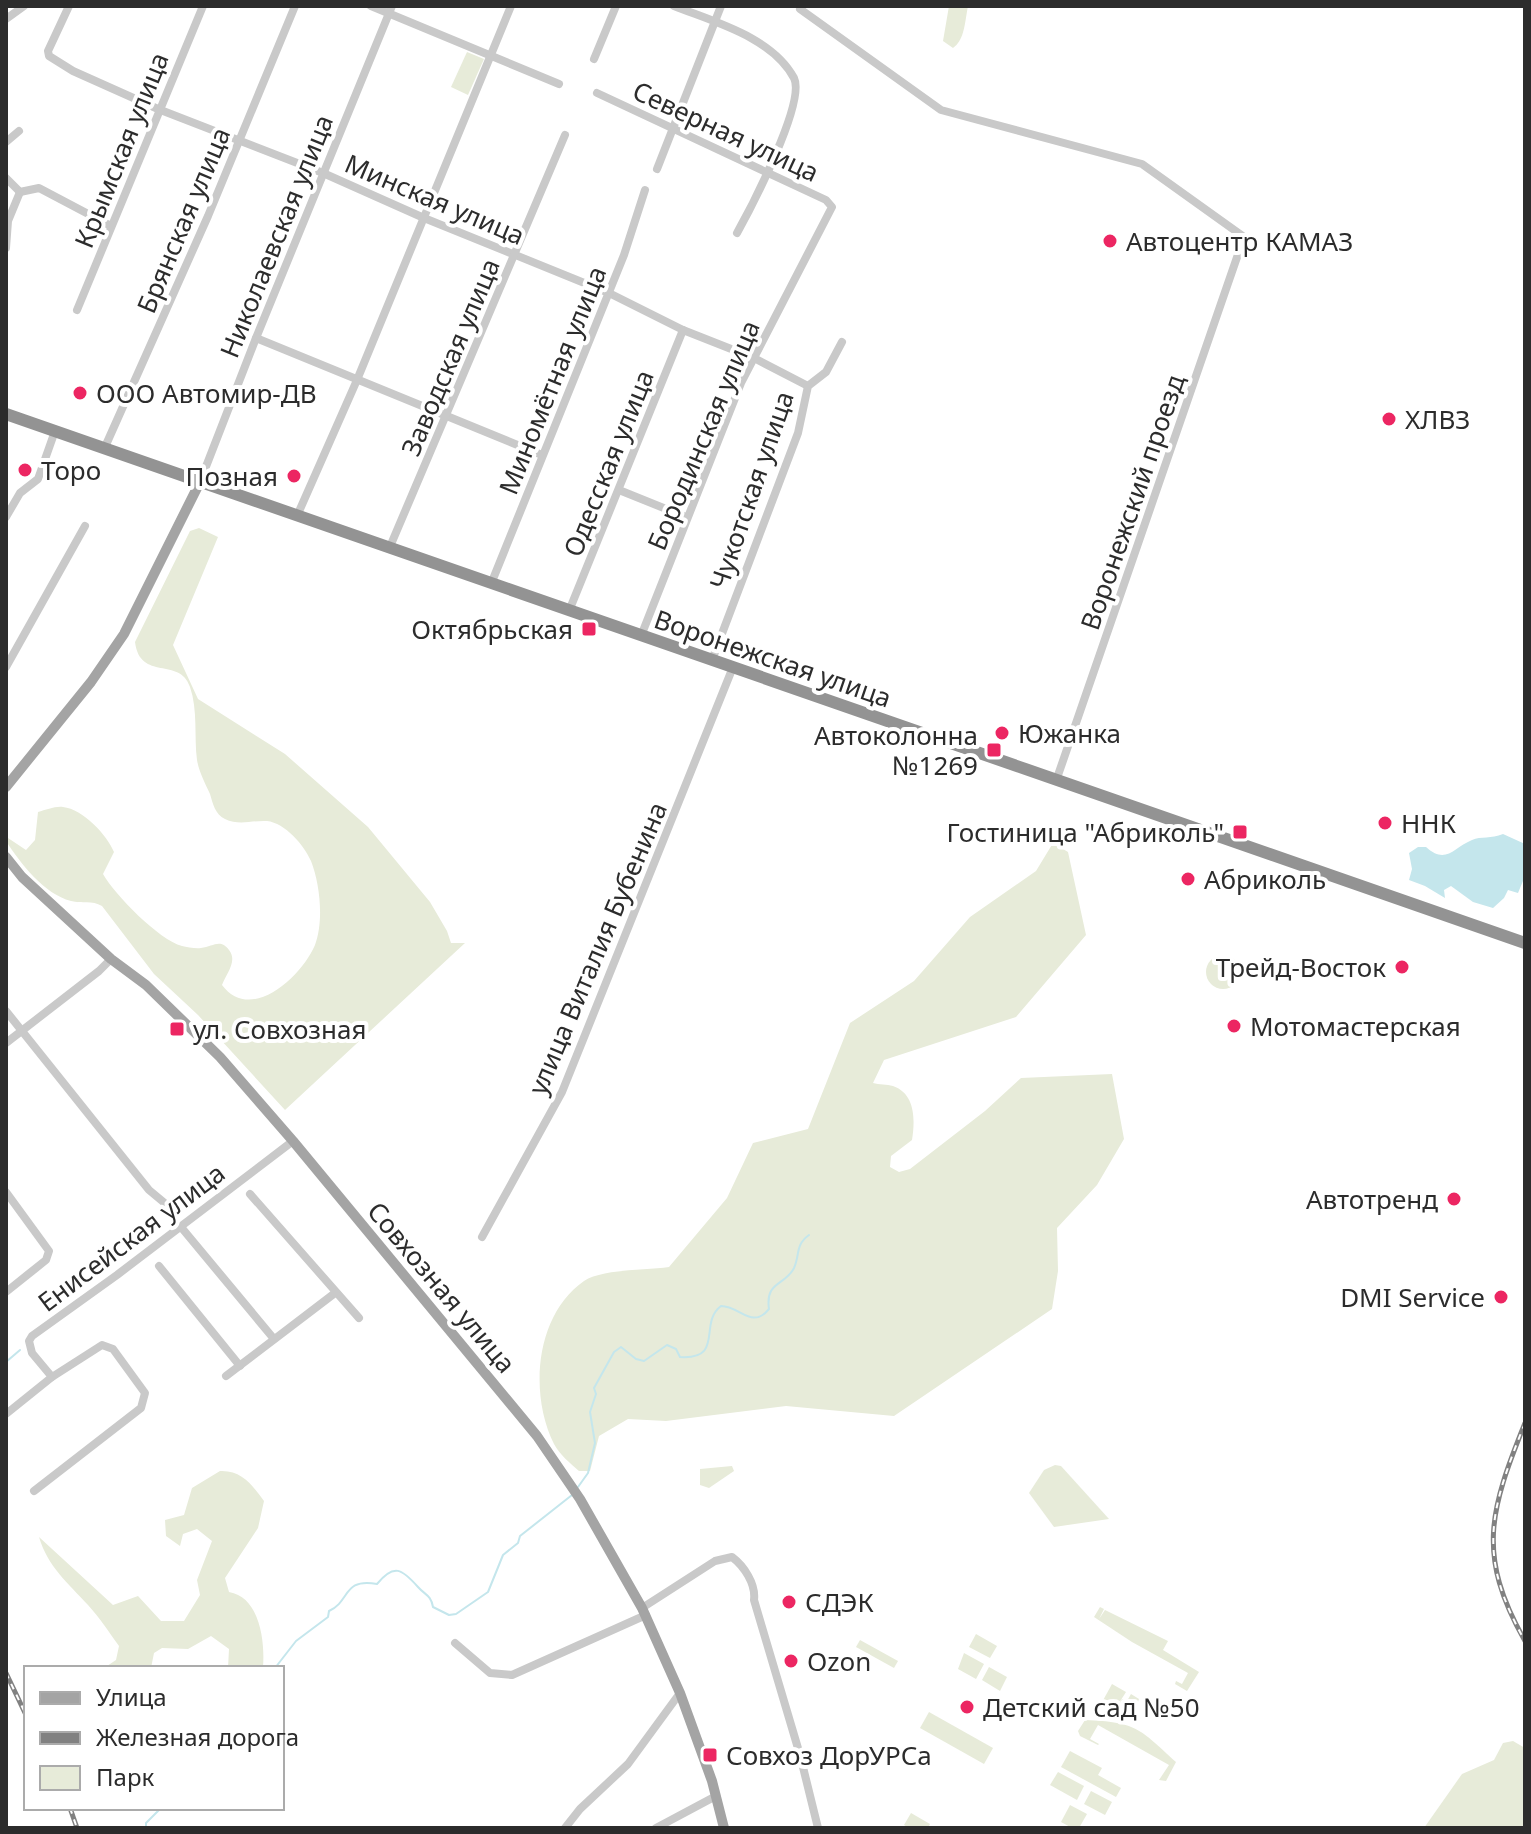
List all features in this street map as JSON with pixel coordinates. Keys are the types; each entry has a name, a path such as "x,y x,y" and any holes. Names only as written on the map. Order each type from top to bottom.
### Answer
{"highway":[{"name":"Воронежская улица","path":"6,414 1525,943"}],"main road":[{"path":"6,787 91,682 124,634 200,482"},
{"name":"Совхозная улица","path":"6,857 22,877 111,959 146,985 220,1057 537,1436 580,1499 644,1612 680,1693 724,1828"}],"street":[{"path":"6,19 24,6"},
{"name":"Минская улица","path":"69,6 48,51 49,56 73,71 158,109 323,173 424,218 609,293 683,330 754,358 808,386"},
{"name":"Крымская улица","path":"77,310 203,6"},
{"name":"Брянская улица","path":"105,447 180,282 295,6"},
{"path":"371,6 390,10 559,84"},
{"path":"297,516 357,380 511,6"},
{"path":"594,59 616,6"},
{"path":"674,6 760,43 794,79 794,99 769,172 737,233"},
{"path":"657,169 721,6"},
{"name":"Воронежский проезд","path":"800,9 941,110 1142,164 1244,237 1056,781"},
{"name":"Николаевская улица","path":"200,482 390,10"},
{"name":"Северная улица","path":"597,93 826,200 831,204 832,211"},
{"path":"6,142 19,131"},
{"name":"Заводская улица","path":"389,549 565,135"},
{"path":"6,178 20,192"},
{"path":"20,192 39,188 111,226"},
{"name":"Миномётная улица","path":"491,584 609,293 645,190"},
{"path":"6,248 8,221 20,192"},
{"name":"Бородинская улица","path":"641,636 686,517 754,358 832,211"},
{"name":"Одесская улица","path":"569,611 683,330"},
{"path":"256,338 542,455"},
{"name":"Чукотская улица","path":"712,660 798,433 808,386 826,372 842,342"},
{"path":"6,517 20,493 38,479 55,431"},
{"path":"619,490 686,517"},
{"path":"6,667 85,526"},
{"name":"улица Виталия Бубенина","path":"482,1237 562,1092 733,667"},
{"path":"6,1043 111,959"},
{"path":"6,1011 149,1190 167,1205"},
{"name":"Енисейская улица","path":"52,1377 32,1353 29,1341 32,1336 293,1141"},
{"path":"6,1192 49,1251 46,1260 6,1292"},
{"path":"250,1194 359,1318"},
{"path":"181,1227 274,1339"},
{"path":"159,1266 240,1366"},
{"path":"226,1376 335,1293"},
{"path":"6,1414 52,1377 97,1347 107,1345 142,1389 144,1402 141,1408 34,1491"},
{"path":"455,1643 490,1673 512,1675 644,1612 715,1561 732,1557 742,1565 755,1592 754,1600 818,1828"},
{"path":"565,1828 580,1809 628,1764 680,1693"},
{"path":"656,1828 716,1796"}],"green space":[{"path":"949,6 968,6 962,35 953,48 943,41"},
{"path":"467,52 484,59 468,95 451,87"},
{"path":"199,528 218,537 173,645 198,699 285,754 368,827 430,902 451,943 465,943 285,1110 198,1015 154,974 102,906 71,901 52,892 26,868 6,841 8,838 26,850 35,840 38,812 63,807 78,812 106,838 114,852 103,874 138,916 182,946 226,946 232,963 222,985 234,996 247,1000 261,998 288,982 308,957 318,935 320,903 317,880 308,855 293,836 274,823 236,822 219,814 198,764 190,687 178,673 152,666 138,654 135,642 190,531"},
{"path":"1053,843 1068,852 1086,935 1016,1017 884,1060 873,1083 891,1085 901,1090 910,1102 914,1125 912,1140 891,1156 890,1167 899,1172 910,1169 985,1111 1021,1078 1112,1074 1124,1139 1097,1185 1057,1228 1058,1271 1052,1309 894,1416 786,1406 666,1421 628,1419 599,1436 590,1471 579,1471 554,1444 541,1402 541,1356 546,1334 568,1296 584,1281 602,1274 669,1267 727,1198 753,1143 808,1129 850,1023 914,981 970,917 1036,871"},
{"path":"1223,955 1235,960 1240,972 1235,984 1223,989 1211,984 1206,972 1211,960"},
{"path":"732,1466 734,1471 709,1488 700,1485 700,1469"},
{"path":"1061,1466 1109,1519 1054,1527 1029,1493 1044,1470"},
{"path":"220,1471 228,1471 251,1484 264,1501 258,1528 225,1578 229,1592 248,1602 254,1611 263,1645 263,1666 228,1666 229,1649 211,1636 188,1649 162,1648 154,1653 151,1666 107,1666 116,1660 119,1646 53,1566 39,1537 113,1605 138,1596 161,1621 184,1621 200,1595 197,1580 212,1541 197,1529 183,1534 180,1546 166,1536 165,1520 184,1515 192,1488"},
{"path":"1100,1607 1104,1609 1099,1619 1105,1610 1168,1641 1163,1650 1199,1672 1187,1691 1175,1684 1176,1681 1182,1684 1188,1673 1094,1617"},
{"path":"976,1634 997,1646 990,1658 969,1647"},
{"path":"860,1640 898,1661 894,1668 856,1647"},
{"path":"964,1653 984,1664 976,1679 958,1669"},
{"path":"989,1667 1007,1677 1000,1691 982,1680"},
{"path":"1112,1684 1126,1692 1114,1711 1101,1704"},
{"path":"1131,1694 1139,1699 1134,1713 1125,1709 1121,1714 1115,1711 1122,1699 1127,1701"},
{"path":"929,1712 993,1748 984,1764 920,1728"},
{"path":"1085,1720 1126,1725 1144,1734 1176,1762 1166,1781 1159,1780 1169,1765 1098,1725 1090,1739 1098,1745 1080,1736 1078,1731"},
{"path":"1513,1741 1525,1748 1525,1822 1522,1828 1424,1828 1462,1774 1494,1760 1503,1743"},
{"path":"1070,1751 1102,1768 1098,1775 1121,1788 1116,1797 1061,1767"},
{"path":"1058,1772 1084,1786 1077,1800 1050,1785"},
{"path":"1091,1791 1112,1802 1105,1815 1084,1804"},
{"path":"1070,1805 1087,1814 1079,1828 1061,1822"},
{"path":"911,1813 930,1824 928,1828 904,1825"}],"water":[{"path":"1503,834 1525,844 1525,876 1518,893 1508,890 1493,908 1473,902 1451,886 1444,890 1445,898 1409,880 1412,869 1409,853 1418,847 1444,855 1472,840"}],"waterway":[{"path":"578,1487 588,1473 595,1443 590,1412 596,1394 594,1388 614,1352 621,1347 636,1359 644,1361 667,1345 676,1349 680,1357 702,1353 707,1347 714,1313 721,1306 751,1317 763,1315 769,1309 770,1293 790,1274 800,1246 809,1235"},
{"path":"6,1362 20,1350"},
{"path":"277,1666 296,1641 328,1617 329,1611 341,1602 352,1587 377,1584 393,1571 407,1576 429,1598 433,1607 449,1615 456,1614 488,1592 503,1555 518,1543 520,1536 572,1495"},
{"path":"146,1828 146,1823 159,1810"}],"railway":[{"path":"1525,1423 1503,1482 1494,1532 1494,1557 1499,1583 1525,1641"},
{"path":"6,1673 24,1711"},
{"path":"71,1810 77,1828"}],"place":[{"name":"Автоцентр КАМАЗ","path":"1110,241"},
{"name":"ООО Автомир-ДВ","path":"80,393"},
{"name":"ХЛВЗ","path":"1389,419"},
{"name":"Торо","path":"25,470"},
{"name":"Позная","path":"294,476"},
{"name":"Октябрьская","path":"589,629"},
{"name":"Южанка","path":"1002,733"},
{"name":"Автоколонна №1269","path":"994,750"},
{"name":"ННК","path":"1385,823"},
{"name":"Гостиница \"Абриколь\"","path":"1240,832"},
{"name":"Абриколь","path":"1188,879"},
{"name":"Трейд-Восток","path":"1402,967"},
{"name":"Мотомастерская","path":"1234,1026"},
{"name":"ул. Совхозная","path":"177,1029"},
{"name":"Автотренд","path":"1454,1199"},
{"name":"DMI Service","path":"1501,1297"},
{"name":"СДЭК","path":"789,1602"},
{"name":"Ozon","path":"791,1661"},
{"name":"Детский сад №50","path":"967,1707"},
{"name":"Совхоз ДорУPCа","path":"710,1755"}]}
